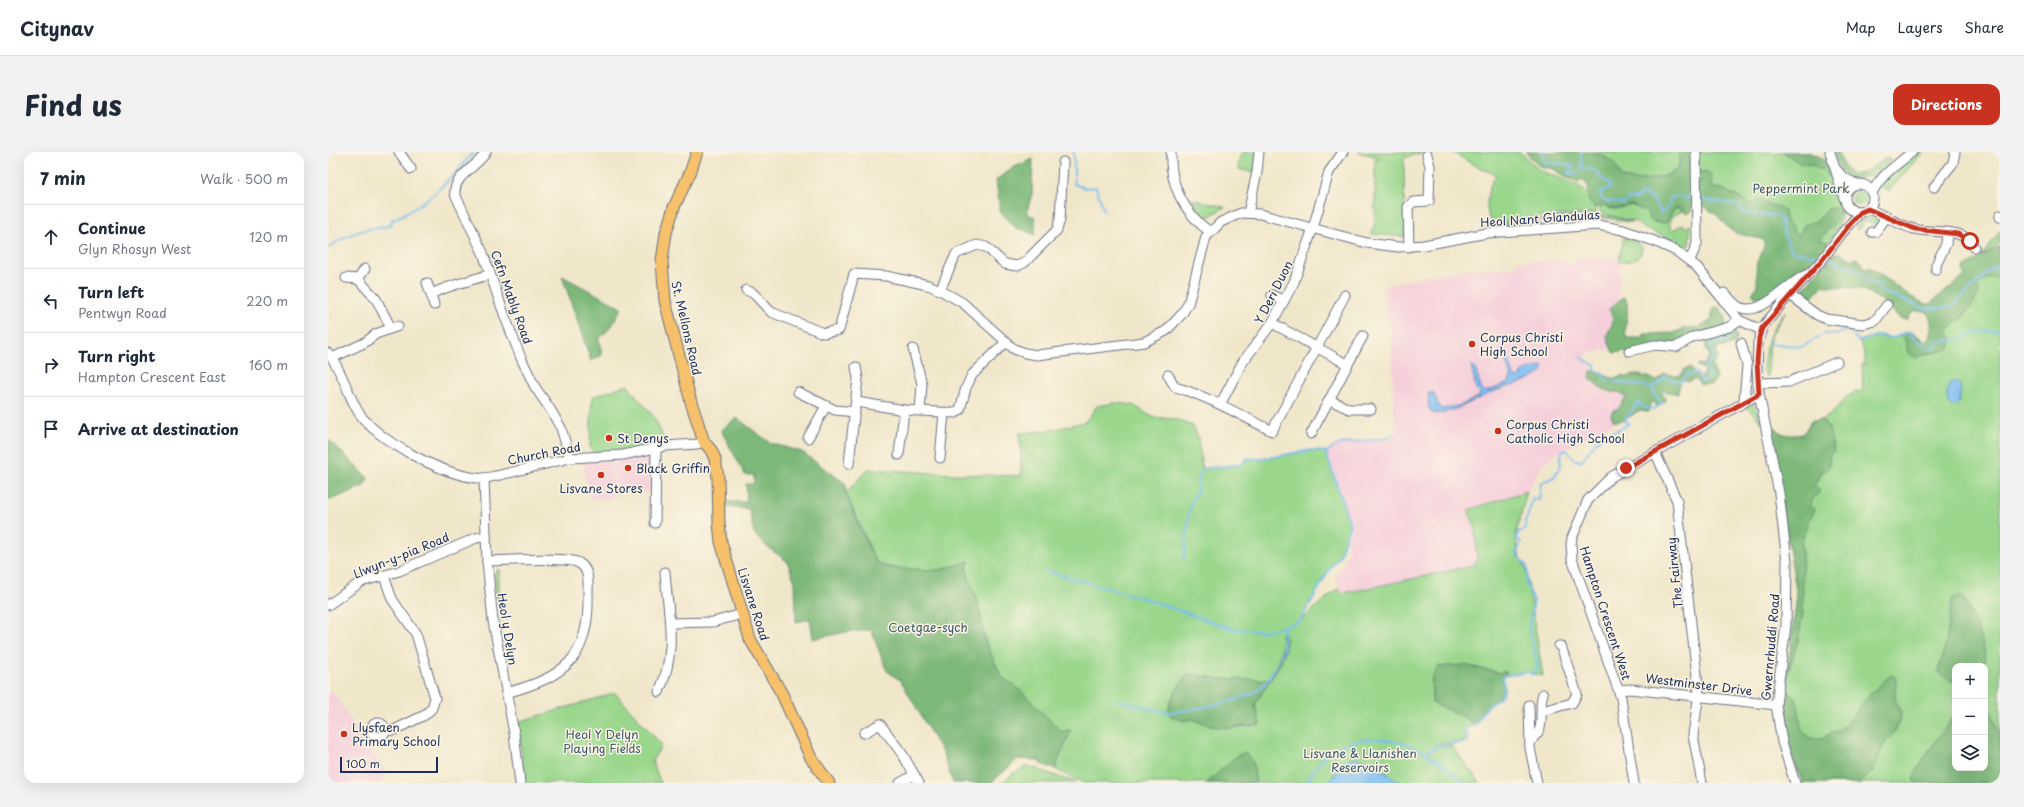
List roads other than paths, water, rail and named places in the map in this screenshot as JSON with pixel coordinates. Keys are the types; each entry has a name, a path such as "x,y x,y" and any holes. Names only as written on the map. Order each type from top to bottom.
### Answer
{"main road":[{"name":"St. Mellons Road","path":"697,152 690,173 669,219 663,246 662,275 665,300 687,388 704,442"},
{"name":"Lisvane Road","path":"704,442 711,450 715,459 718,477 721,542 752,644 782,694 811,758 829,783"}],"street":[{"path":"399,152 411,170"},
{"name":"Cefn Mably Road","path":"486,152 477,163 457,181 454,187 455,194 480,246 521,358 535,387 561,428 570,458"},
{"path":"746,290 753,293 771,312 823,333 839,330 854,274 886,276 928,285 940,290 963,303 1005,343 1018,351 1037,355 1144,342 1156,338 1175,322 1188,304 1203,244 1210,232 1196,220 1180,199 1172,178 1170,152"},
{"path":"1248,213 1257,172 1259,152"},
{"path":"1313,228 1329,172 1343,152"},
{"path":"1690,260 1696,247 1696,152"},
{"path":"1830,152 1836,177 1845,202 1853,212 1869,204"},
{"path":"1715,289 1739,320 1761,330 1790,294 1832,248 1842,233 1869,204 1877,183 1887,172 1912,152"},
{"path":"1934,187 1953,163 1954,152"},
{"path":"1410,247 1408,207 1413,202 1429,201 1430,166 1427,155"},
{"path":"940,290 956,254 977,245 986,247 1005,264 1017,266 1024,262 1057,230 1060,219 1063,162"},
{"path":"1835,168 1847,180 1870,189 1869,204"},
{"path":"1842,233 1846,219 1845,202 1848,189 1887,172"},
{"path":"1869,204 1887,216 1915,229 1963,235 1974,247"},
{"name":"Heol Nant Glandulas","path":"1210,232 1228,218 1248,213 1260,214 1367,243 1410,247 1487,233 1598,225 1614,227 1654,240 1672,248 1690,260 1715,289"},
{"path":"1872,232 1876,232 1887,216"},
{"name":"Y Deri Duon","path":"1221,404 1242,363 1272,323 1284,301 1298,274 1313,228"},
{"path":"1936,270 1936,265 1946,244 1947,233"},
{"path":"358,279 365,269"},
{"path":"431,294 446,287 468,282 490,274"},
{"path":"1715,289 1725,294 1738,306 1747,309 1755,309 1763,305 1795,279 1809,274"},
{"path":"346,278 358,279 376,300 394,327 330,356 358,411 376,432 392,443 427,461 463,474 484,478"},
{"path":"427,283 434,305"},
{"path":"1790,294 1817,315 1826,319 1848,322 1870,323 1879,317 1887,305"},
{"path":"1272,295 1284,301"},
{"path":"1168,374 1175,387 1195,393 1221,404 1272,431 1318,348 1345,295"},
{"path":"1629,351 1655,345 1676,347 1693,337 1729,327 1739,320"},
{"path":"1272,323 1347,364"},
{"name":"Gwernrhuddi Road","path":"1761,330 1757,361 1759,394 1779,493 1787,562 1786,625 1776,705 1782,742 1795,783"},
{"path":"1311,434 1362,336"},
{"path":"857,402 904,410 952,413 960,410 966,388 972,375 1005,343"},
{"path":"1741,343 1747,365 1744,401"},
{"path":"913,349 922,384 920,411"},
{"path":"1758,383 1789,382 1837,362"},
{"path":"850,464 857,402 858,378 856,367"},
{"path":"798,392 835,410 855,412"},
{"name":"Hampton Crescent West","path":"1634,783 1623,704 1572,558 1570,544 1588,500 1608,480 1626,468 1759,394"},
{"path":"1330,400 1349,409 1371,409"},
{"path":"808,438 826,406"},
{"path":"899,455 904,410"},
{"path":"940,458 944,413"},
{"name":"Church Road","path":"484,478 570,458 623,455 656,448 704,442"},
{"path":"655,522 656,448"},
{"name":"The Fairway","path":"1655,452 1678,501 1699,693 1693,740 1702,783"},
{"name":"Heol y Delyn","path":"484,478 486,536 494,628 514,733 520,783"},
{"name":"Llwyn-y-pia Road","path":"328,605 361,582 399,571 476,538 486,536"},
{"path":"488,562 571,561 584,568 588,577 587,626 581,645 575,656 568,665 554,675 506,693"},
{"path":"659,692 666,677 670,659 670,623 665,572"},
{"path":"384,576 392,599 416,634 435,698 432,708 425,715 394,730 385,731"},
{"path":"670,623 713,622 742,614"},
{"path":"1542,711 1572,703 1577,694 1561,646 1559,646"},
{"name":"Westminster Drive","path":"1619,690 1630,689 1776,705"},
{"path":"1530,744 1539,731 1542,711 1541,699 1543,694"},
{"path":"1529,705 1530,744 1537,783"},
{"path":"864,733 880,724 917,779 900,783"}],"water":[{"path":"1502,349 1506,352 1515,377 1518,379 1522,372 1541,366 1544,367 1543,370 1539,374 1521,383 1495,391 1454,410 1438,414 1432,413 1428,406 1429,392 1434,393 1439,407 1442,409 1461,405 1478,397 1480,393 1476,389 1471,365 1475,368 1482,390 1485,392 1509,383 1511,377"},
{"path":"1951,382 1957,382 1961,387 1959,402 1954,407 1947,399 1948,389"},
{"path":"1353,757 1367,760 1401,783 1328,783 1343,763"}],"waterway":[{"path":"1074,152 1074,184 1085,188 1096,187 1104,211"},
{"path":"1544,152 1542,157 1543,162 1574,166 1568,174 1574,174 1582,169 1595,170 1602,179 1610,184 1610,188 1601,192 1600,196 1603,200 1624,204 1628,199 1635,199 1643,194 1654,200 1661,213 1668,208 1670,199 1676,196 1694,199"},
{"path":"1581,152 1582,169"},
{"path":"328,248 352,234 391,225 392,220 405,214 427,200 446,183 473,153"},
{"path":"1698,199 1738,205 1744,213 1753,215 1775,215 1780,218 1784,235 1792,251 1817,256"},
{"path":"1829,259 1860,271 1867,281 1880,285 1881,291 1925,309 1952,307 1994,266 2000,270"},
{"path":"1769,343 1802,347 1824,334 1837,334 1849,330 1859,342 1878,335 1893,338 1912,331 1912,337 1933,350 1937,342 1963,339 1971,334 2000,329"},
{"path":"1425,753 1440,745 1466,742 1468,739 1465,732 1466,727 1476,725 1482,713 1489,705 1499,699 1504,691 1503,676 1528,672 1533,675 1538,667 1529,627 1534,601 1526,583 1528,573 1527,567 1516,554 1521,542 1516,537 1519,532 1526,529 1525,521 1533,499 1539,500 1541,483 1554,477 1561,465 1560,460 1562,452 1567,450 1575,460 1581,461 1599,439 1626,426 1629,423 1625,421 1626,418 1639,402 1644,408 1654,409 1662,404 1654,395 1654,388 1665,377 1675,381 1682,381 1686,375 1696,373 1700,376 1701,381 1704,381 1709,377 1705,368 1707,363 1714,360 1711,347 1714,344 1733,337"},
{"path":"1581,357 1595,366 1595,370 1602,373 1605,379 1654,388"},
{"path":"1046,571 1143,598 1233,629 1262,631 1284,627 1300,621 1330,568 1339,557 1350,524 1326,452 1340,444 1388,438 1394,435"},
{"path":"1184,559 1189,514 1192,500 1197,491 1198,479 1202,469 1242,464 1247,458 1262,459 1311,450 1326,452"},
{"path":"1116,700 1160,711 1174,712 1222,703 1251,694 1265,683 1278,662 1284,644 1284,627"},
{"path":"1307,783 1314,769 1323,758 1334,750 1359,740 1373,739 1387,740 1411,746 1427,754 1443,765 1464,783"}],"place":[{"name":"Corpus Christi High School","path":"1472,344"},
{"name":"Corpus Christi Catholic High School","path":"1498,431"},
{"name":"St Denys","path":"609,438"},
{"name":"Black Griffin","path":"628,468"},
{"name":"Lisvane Stores","path":"601,475"},
{"name":"Llysfaen Primary School","path":"344,734"}],"park label":[{"name":"Peppermint Park","path":"1801,188"},
{"name":"Coetgae-sych","path":"928,627"},
{"name":"Heol Y Delyn Playing Fields","path":"602,741"},
{"name":"Lisvane & Llanishen Reservoirs","path":"1360,760"}]}
